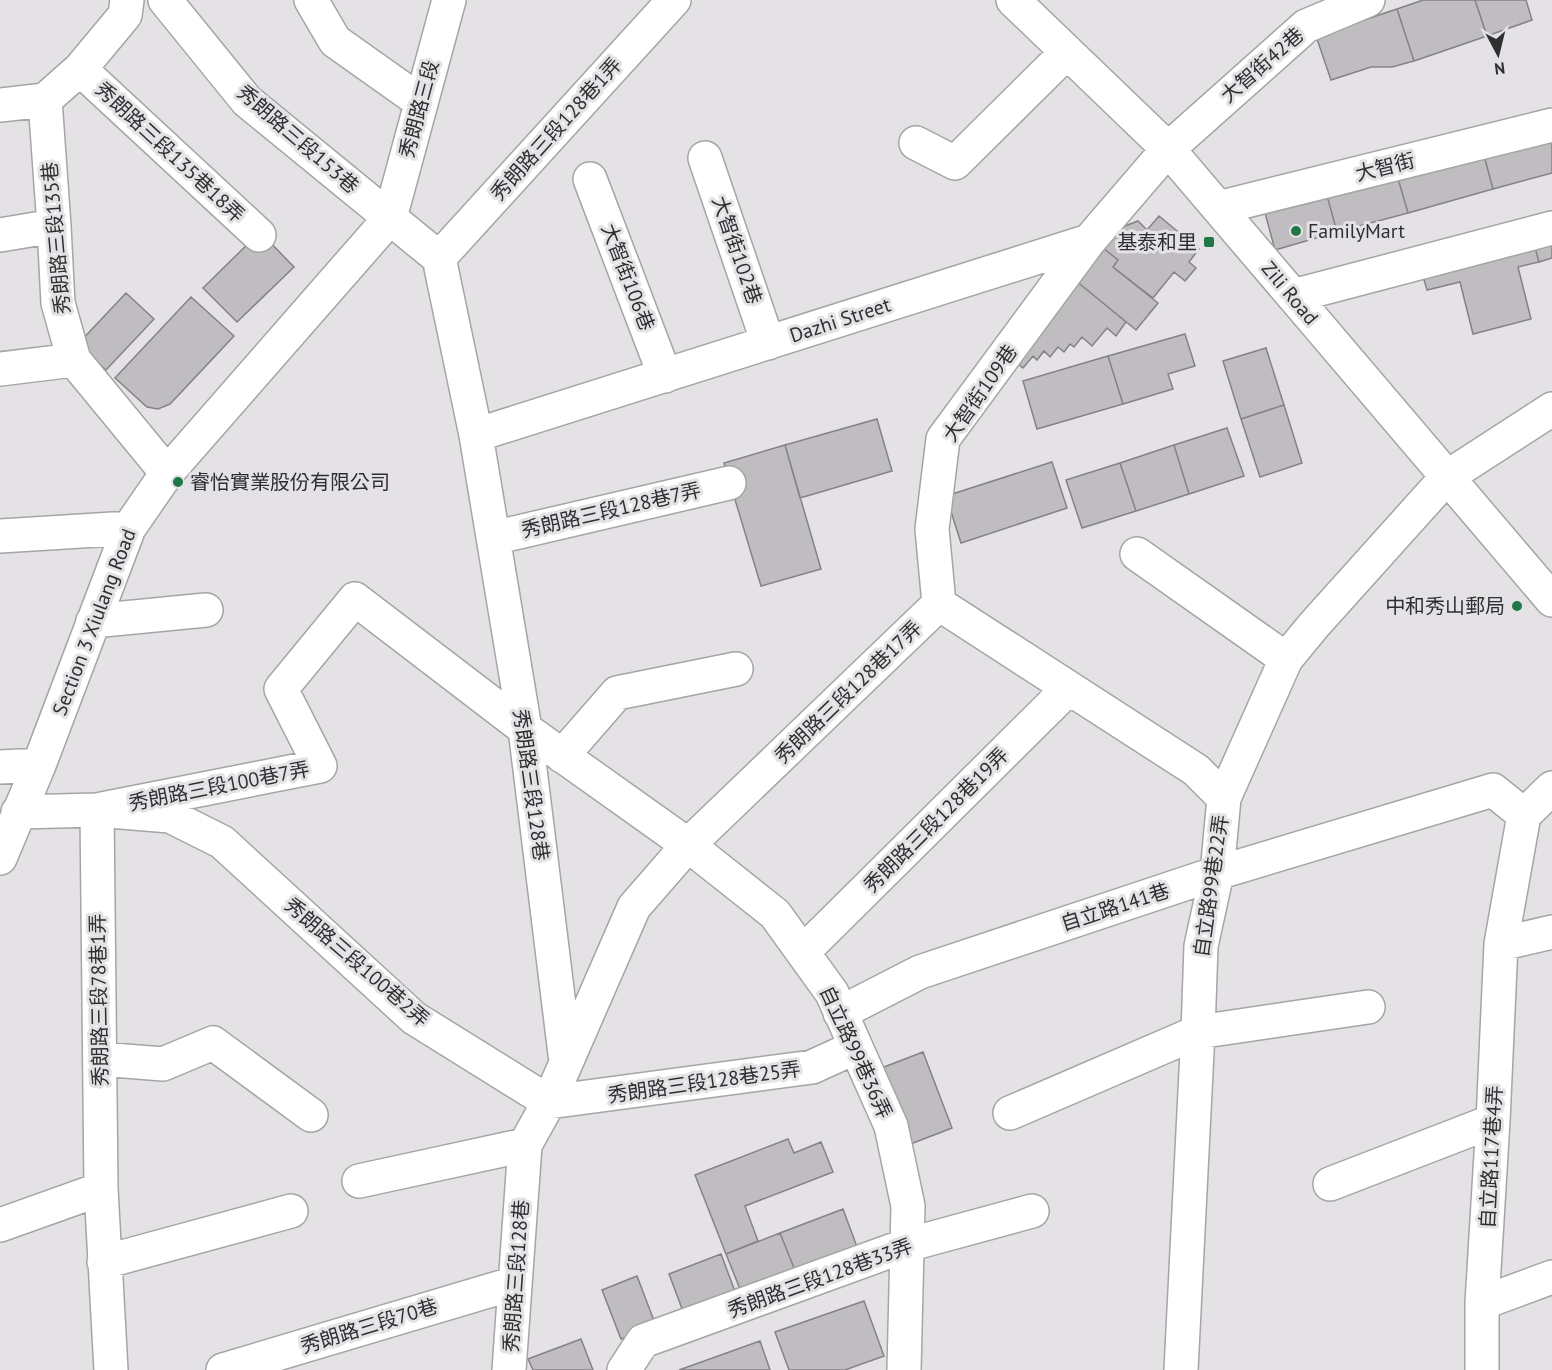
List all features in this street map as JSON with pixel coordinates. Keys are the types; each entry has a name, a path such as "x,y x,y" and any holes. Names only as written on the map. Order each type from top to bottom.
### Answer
{"street":[{"path":"0,105 45,100 80,69 125,15 127,0"},
{"name":"秀朗路三段153巷","path":"165,0 247,101 390,218"},
{"path":"310,0 334,40 422,102"},
{"name":"秀朗路三段","path":"390,218 449,0"},
{"name":"秀朗路三段128巷1弄","path":"439,258 674,0"},
{"name":"Zili Road","path":"1012,0 1168,149 1552,600"},
{"name":"大智街42巷","path":"1168,149 1306,26 1368,0"},
{"path":"916,143 955,163 1067,52"},
{"name":"秀朗路三段135巷18弄","path":"80,69 259,235"},
{"name":"秀朗路三段135巷","path":"45,100 58,303 74,360 167,473"},
{"name":"大智街","path":"1218,208 1552,125"},
{"path":"1089,241 1168,149"},
{"name":"大智街102巷","path":"705,158 768,343"},
{"name":"大智街106巷","path":"590,179 665,376"},
{"path":"390,218 439,258"},
{"name":"Section 3 Xiulang Road","path":"0,858 39,765 129,528 167,473 390,218"},
{"path":"0,236 54,226"},
{"path":"1293,296 1552,228"},
{"name":"Dazhi Street","path":"476,435 1089,241"},
{"name":"大智街109巷","path":"939,604 932,530 943,439 1089,241"},
{"name":"秀朗路三段128巷","path":"439,258 476,435 525,729 566,1062 549,1102 525,1145 509,1370"},
{"path":"0,369 74,360"},
{"name":"自立路99巷22弄","path":"1181,1370 1201,946 1217,873 1224,798 1286,659 1314,625 1447,477 1547,423"},
{"name":"秀朗路三段128巷7弄","path":"493,538 729,483"},
{"path":"0,536 129,528"},
{"path":"1137,554 1286,659"},
{"name":"自立路99巷36弄","path":"355,599 525,729 688,845 775,914 832,993 891,1126 908,1206 904,1370"},
{"name":"秀朗路三段100巷7弄","path":"97,810 320,766 281,688 355,599"},
{"path":"939,604 1196,770 1224,798"},
{"name":"秀朗路三段128巷17弄","path":"566,1062 634,907 688,845 939,604"},
{"path":"93,621 206,610"},
{"path":"562,756 617,693 736,669"},
{"name":"秀朗路三段128巷19弄","path":"802,952 1069,688"},
{"path":"0,767 39,765"},
{"path":"1524,815 1552,788"},
{"name":"自立路141巷","path":"840,1013 920,972 1217,873 1493,790 1524,815"},
{"path":"18,812 97,810"},
{"name":"秀朗路三段100巷2弄","path":"97,810 170,816 222,842 414,1017 549,1102"},
{"name":"秀朗路三段78巷1弄","path":"97,810 101,1190 111,1370"},
{"name":"自立路117巷4弄","path":"1482,1370 1482,1303 1501,944 1524,815"},
{"path":"1501,944 1552,932"},
{"path":"1010,1113 1198,1032 1368,1007"},
{"path":"100,1059 163,1064 213,1043 311,1115"},
{"name":"秀朗路三段128巷25弄","path":"549,1102 812,1067 856,1047"},
{"path":"1330,1184 1493,1121"},
{"path":"359,1181 525,1145"},
{"path":"0,1224 101,1190"},
{"name":"秀朗路三段128巷33弄","path":"624,1370 643,1341 907,1245 1032,1211"},
{"path":"104,1262 291,1212"},
{"path":"1482,1303 1552,1277"},
{"name":"秀朗路三段70巷","path":"223,1370 515,1283"}],"building":[{"path":"1423,0 1475,0 1487,36 1414,61 1397,9"},
{"path":"1475,0 1526,0 1532,20 1487,36"},
{"path":"1397,9 1414,61 1392,67 1371,67 1331,80 1316,36"},
{"path":"1552,117 1552,173 1493,189 1479,137"},
{"path":"1479,137 1493,189 1408,213 1393,161"},
{"path":"1393,161 1408,213 1337,232 1323,181"},
{"path":"1323,181 1337,232 1275,250 1261,198"},
{"path":"1159,216 1199,249 1189,262 1196,268 1185,281 1174,272 1153,298 1113,267 1118,260 1103,248 1120,228 1138,221 1147,230"},
{"path":"1552,221 1552,258 1539,262 1529,226"},
{"path":"1529,226 1539,262 1518,267 1531,319 1473,334 1460,282 1427,290 1417,255"},
{"path":"260,232 294,267 237,322 203,288"},
{"path":"1103,248 1118,260 1113,267 1158,303 1136,330 1075,280"},
{"path":"1075,280 1126,322 1116,336 1107,328 1092,346 1082,337 1074,347 1070,344 1064,352 1058,347 1050,357 1044,351 1037,360 1033,356 1023,368 1005,353"},
{"path":"126,293 154,319 106,370 78,344"},
{"path":"191,297 234,336 170,404 158,409 147,407 115,378"},
{"path":"1185,334 1195,366 1168,374 1173,389 1123,404 1108,356"},
{"path":"1266,348 1284,405 1241,419 1223,361"},
{"path":"1108,356 1123,404 1037,429 1023,381"},
{"path":"1284,405 1302,463 1260,477 1241,419"},
{"path":"877,419 892,471 800,498 785,445"},
{"path":"1227,428 1244,476 1189,494 1174,445"},
{"path":"785,445 821,569 761,586 724,463"},
{"path":"1174,445 1189,494 1136,511 1120,463"},
{"path":"1052,462 1067,508 961,543 946,496"},
{"path":"1120,463 1136,511 1082,528 1066,480"},
{"path":"923,1052 952,1128 895,1150 866,1074"},
{"path":"788,1139 794,1153 821,1142 833,1172 745,1206 758,1241 726,1254 695,1175"},
{"path":"843,1209 860,1255 798,1278 780,1233"},
{"path":"780,1233 798,1278 744,1299 726,1254"},
{"path":"721,1254 739,1302 687,1322 669,1274"},
{"path":"637,1276 656,1326 621,1339 602,1290"},
{"path":"864,1301 884,1356 845,1370 789,1370 775,1332"},
{"path":"581,1339 593,1370 533,1370 528,1359"},
{"path":"760,1341 770,1370 679,1370"}],"place":[{"name":"FamilyMart","path":"1296,231"},
{"name":"基泰和里","path":"1209,242"},
{"name":"睿怡實業股份有限公司","path":"178,482"},
{"name":"中和秀山郵局","path":"1517,606"}]}
